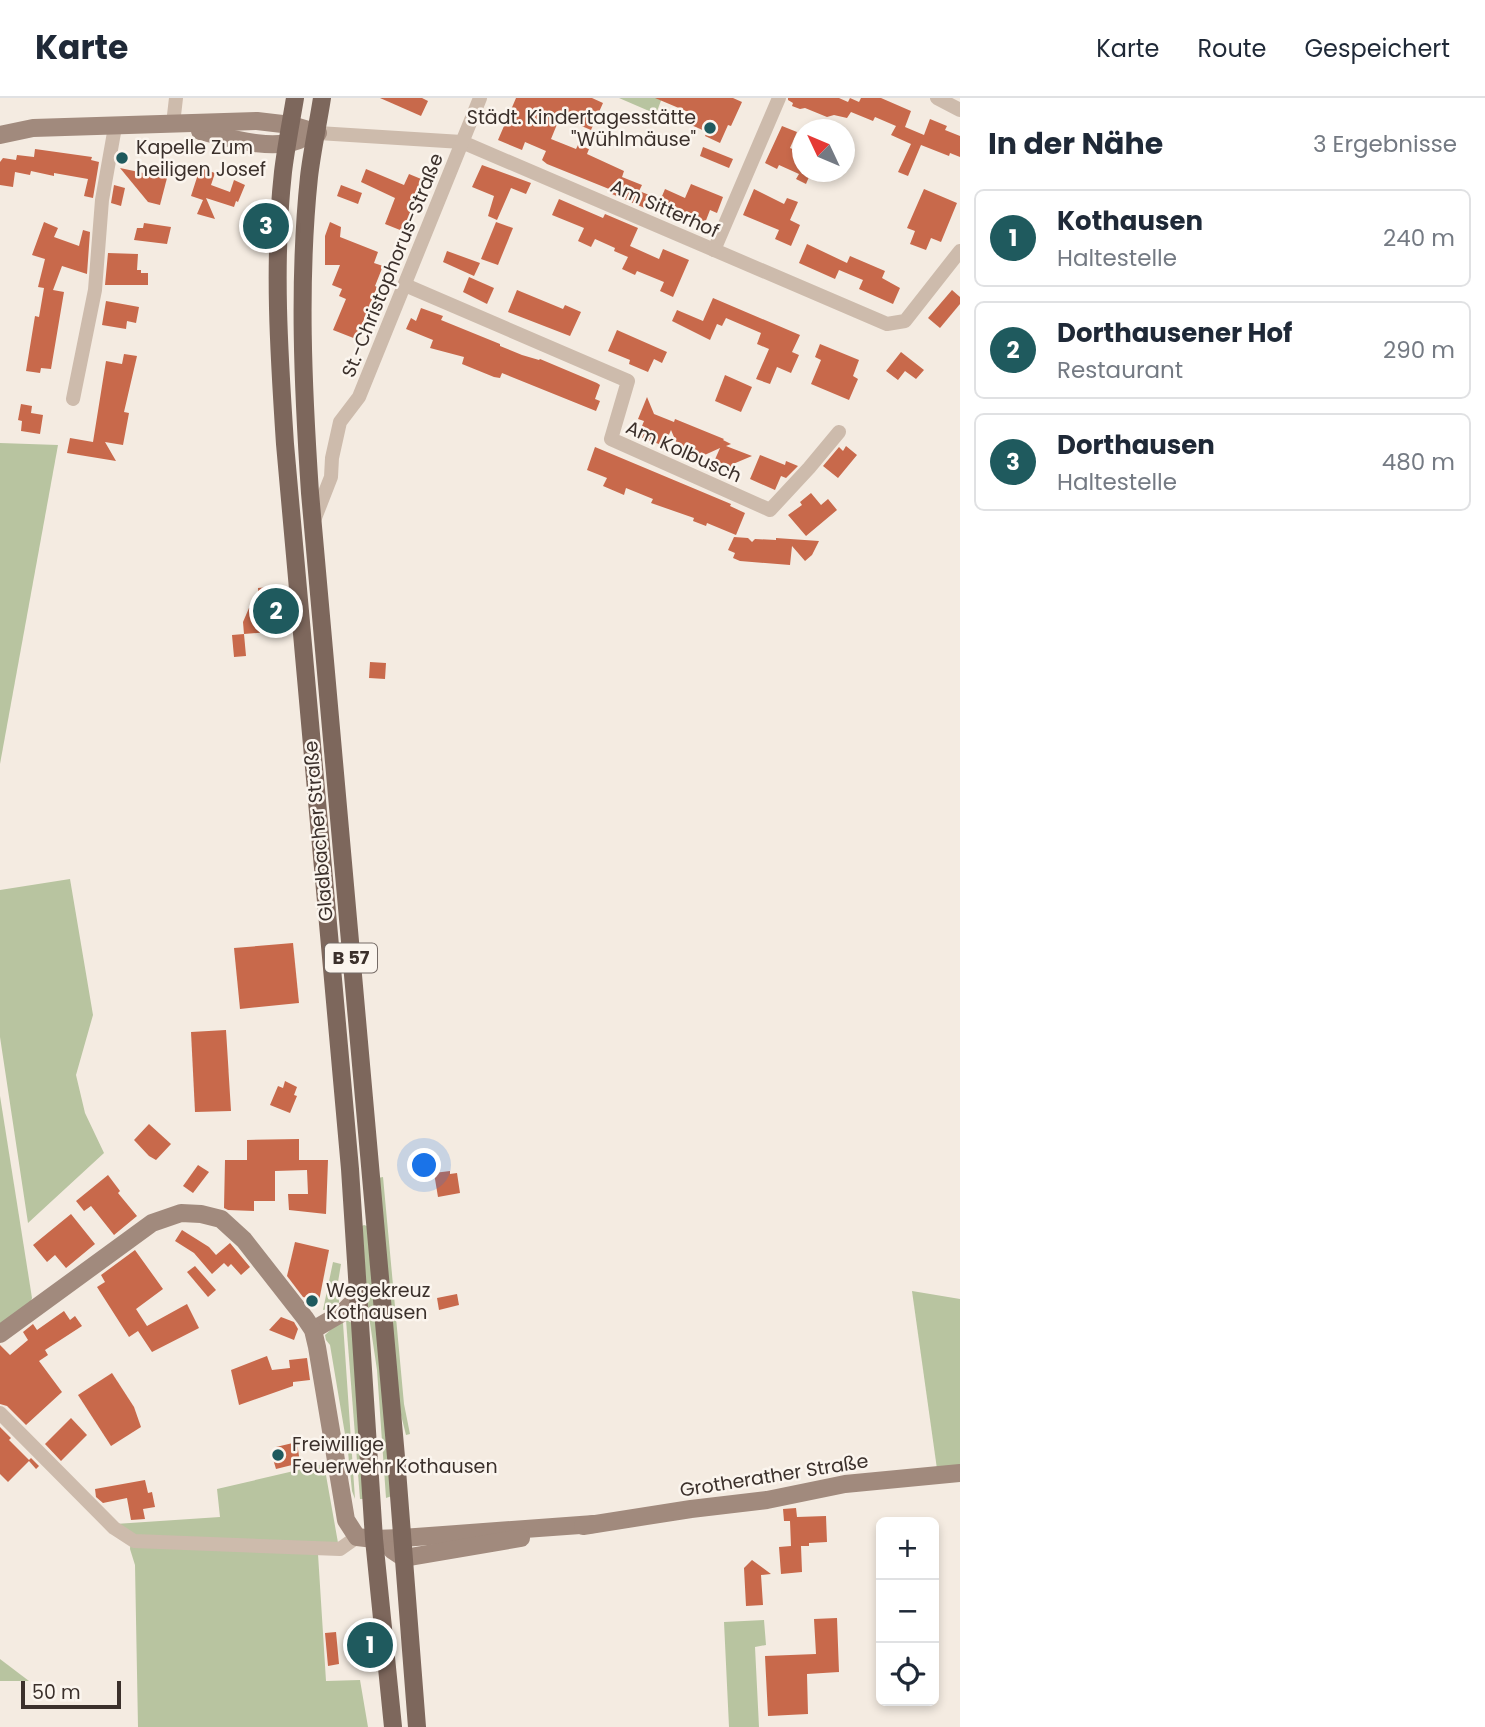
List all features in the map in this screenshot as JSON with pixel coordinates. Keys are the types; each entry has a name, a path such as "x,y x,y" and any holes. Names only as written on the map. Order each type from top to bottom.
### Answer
{"main road":[{"name":"Gladbacher Straße","path":"295,98 287,145 279,229 280,372 359,1296 366,1538 393,1727"},
{"name":"Gladbacher Straße","path":"322,98 309,187 302,326 303,379 313,524 417,1727"}],"street":[{"path":"173,124 176,98"},
{"name":"St.-Christophorus-Straße","path":"313,524 331,478 332,458 340,422 359,397 480,98"},
{"path":"714,250 779,98"},
{"path":"937,98 960,110"},
{"path":"0,135 33,128 257,121 291,125 318,133"},
{"path":"173,124 233,138 287,145 318,133"},
{"path":"73,400 95,290 102,200 116,127"},
{"name":"Am Sitterhof","path":"318,133 462,142 887,324 905,321 960,251"},
{"name":"Am Kolbusch","path":"405,285 628,381 611,439 770,510 839,432"},
{"path":"0,1334 152,1223 181,1213 221,1219 244,1240 313,1330 346,1520 366,1538 404,1558"},
{"path":"313,1330 342,1313 359,1296"},
{"path":"0,1413 114,1528 134,1541 340,1549 366,1538"},
{"name":"Grotherather Straße","path":"404,1558 428,1556 594,1524 767,1500 845,1483 960,1474"},
{"name":"Grotherather Straße","path":"366,1538 402,1538 594,1524"}],"green space":[{"path":"619,98 662,98 656,114"},
{"path":"0,443 58,445 0,764"},
{"path":"70,879 93,1015 76,1075 85,1113 104,1153 28,1223 0,1037 0,890"},
{"path":"0,1096 32,1298 29,1308 0,1328"},
{"path":"383,1177 404,1404 410,1434 406,1435 399,1407 378,1178"},
{"path":"364,1225 367,1226 392,1496 386,1498 377,1370 367,1303"},
{"path":"333,1262 341,1264 339,1302 336,1307 323,1310"},
{"path":"912,1291 960,1299 960,1468 937,1469"},
{"path":"341,1320 355,1499 330,1345 325,1335"},
{"path":"346,1320 352,1323 364,1499 360,1499"},
{"path":"324,1464 340,1554 318,1554 326,1681 360,1680 368,1727 138,1727 135,1565 130,1549 131,1536 115,1524 220,1517 217,1489"},
{"path":"764,1620 766,1645 755,1647 759,1727 729,1727 724,1622"},
{"path":"0,1659 29,1681 0,1681"}],"building":[{"path":"380,98 422,98 428,101 421,116"},
{"path":"516,98 592,98 603,103 591,130 560,117 551,139 576,149 578,145 589,149 587,154 624,171 622,177 642,185 639,191 652,196 647,209 612,194 614,191 547,164 542,160 546,151 525,142 522,150 498,140"},
{"path":"655,98 733,98 742,102 720,143 705,136 707,132 689,124 693,114"},
{"path":"788,98 839,98 848,102 850,98 859,102 861,98 881,98 911,111 905,127 924,135 930,119 947,126 945,130 960,136 960,157 950,153 949,156 921,145 908,176 898,172 911,144 891,135 896,126 875,117 873,121 851,112 847,118 834,115 827,117 792,106 793,103"},
{"path":"782,126 792,130 792,171 779,165 777,169 765,163"},
{"path":"703,147 733,159 729,168 700,156"},
{"path":"35,149 92,157 91,160 99,162 93,198 84,196 88,179 54,173 54,176 31,171 30,175 15,172 13,187 0,185 0,162 3,158 16,160 17,155 34,157"},
{"path":"482,165 531,183 526,194 511,188 497,220 488,216 494,196 472,187"},
{"path":"120,168 167,178 160,205 148,202"},
{"path":"200,168 215,173 211,185 230,192 234,180 245,185 234,207 206,198 215,219 197,214 203,200 191,196"},
{"path":"366,169 404,185 409,174 426,181 405,232 385,224 395,198 361,182"},
{"path":"691,184 723,197 717,213 710,210 705,223 660,201 665,189 685,198"},
{"path":"114,185 125,188 121,206 111,203"},
{"path":"341,185 362,193 358,204 337,196"},
{"path":"754,189 784,204 787,198 798,202 790,220 800,225 791,246 775,239 779,230 743,215"},
{"path":"924,189 957,203 941,242 931,238 926,250 910,244 915,231 907,228"},
{"path":"559,199 603,218 605,214 638,228 630,246 659,259 663,249 689,260 673,297 660,291 664,282 637,271 635,275 622,269 628,257 614,251 615,248 595,239 591,247 578,241 584,228 552,215"},
{"path":"44,222 58,228 54,237 79,246 83,230 90,232 87,274 62,266 53,290 64,292 51,369 41,368 40,373 26,371 35,316 39,317 44,288 38,287 45,259 32,255"},
{"path":"330,222 341,227 340,237 378,252 374,263 383,266 356,339 333,330 346,299 339,296 342,289 332,285 340,265 325,265 325,236"},
{"path":"496,222 513,228 498,265 481,259"},
{"path":"144,223 171,227 167,244 134,240 137,228 143,228"},
{"path":"807,244 847,263 850,256 885,271 882,278 900,288 893,304 859,289 863,280 839,270 835,279 799,263"},
{"path":"447,251 480,263 474,276 443,262"},
{"path":"108,253 138,254 137,270 148,273 148,285 105,285"},
{"path":"469,277 494,288 487,304 463,292"},
{"path":"517,290 563,309 565,305 581,312 570,336 508,312"},
{"path":"952,290 960,297 960,304 940,328 928,318"},
{"path":"713,298 800,335 792,352 799,355 791,373 777,367 770,384 756,379 769,349 757,344 761,333 726,318 722,326 717,324 710,340 672,321 677,310 703,321"},
{"path":"106,301 139,307 136,323 127,321 126,329 102,325"},
{"path":"421,308 443,316 441,320 500,346 540,359 597,383 600,385 595,399 600,401 596,411 502,373 500,378 494,377 462,364 464,357 430,348 433,340 406,329 411,318 416,321"},
{"path":"617,330 667,352 662,363 654,359 648,372 629,364 630,360 608,351"},
{"path":"820,344 859,360 853,376 858,379 849,400 811,384 821,360 815,357"},
{"path":"901,352 924,370 916,379 905,371 898,380 886,371"},
{"path":"124,354 137,356 124,412 129,413 123,445 105,442 116,461 67,453 70,438 93,442 106,361 122,364"},
{"path":"725,375 752,387 741,412 715,401"},
{"path":"647,397 654,414 674,422 675,419 724,439 731,444 726,446 752,456 733,464 730,471 713,464 720,448 698,458 680,451 671,430 664,446 638,436 644,421 638,419"},
{"path":"21,404 32,406 31,413 43,415 40,434 21,431 22,421 18,420"},
{"path":"846,446 857,455 838,478 823,466 839,447 843,451"},
{"path":"595,447 731,504 730,506 745,513 736,535 707,523 706,526 693,521 694,518 651,503 653,499 626,488 624,495 603,486 607,478 587,470"},
{"path":"760,455 785,465 786,461 798,466 786,478 781,476 775,490 750,479"},
{"path":"811,493 821,505 828,499 837,510 806,536 788,515 802,505 800,502"},
{"path":"734,537 748,538 752,542 755,539 776,538 819,541 812,555 805,561 792,546 790,565 740,561 733,558 735,553 728,550"},
{"path":"278,586 282,631 244,634 243,622 249,608 259,607 258,588"},
{"path":"244,634 246,656 234,657 232,635"},
{"path":"370,662 386,663 385,679 369,678"},
{"path":"293,943 299,1003 240,1009 234,948"},
{"path":"226,1030 231,1111 195,1112 191,1032"},
{"path":"285,1081 297,1087 294,1095 297,1096 290,1113 270,1105 278,1086 283,1088"},
{"path":"149,1124 171,1144 156,1160 134,1140"},
{"path":"299,1139 299,1160 328,1160 326,1214 289,1210 288,1194 308,1194 307,1170 275,1171 275,1201 254,1201 254,1211 224,1208 225,1160 247,1160 247,1140"},
{"path":"198,1165 209,1172 193,1193 183,1186"},
{"path":"450,1171 450,1174 457,1173 460,1193 438,1197 434,1173"},
{"path":"108,1175 120,1191 118,1193 137,1216 114,1235 91,1206 84,1211 76,1201"},
{"path":"71,1214 95,1244 66,1268 55,1255 47,1262 33,1245"},
{"path":"182,1230 209,1247 216,1255 230,1243 250,1267 241,1275 231,1264 228,1267 224,1263 212,1274 194,1253 175,1241"},
{"path":"295,1242 329,1250 319,1301 303,1297 287,1276"},
{"path":"135,1250 163,1289 136,1309 147,1326 187,1304 199,1328 152,1352 138,1331 129,1337 97,1287 105,1282 101,1275"},
{"path":"195,1266 216,1290 208,1297 187,1272"},
{"path":"457,1294 459,1305 439,1310 437,1298"},
{"path":"64,1311 70,1320 75,1316 82,1326 45,1350 48,1355 39,1361 62,1392 26,1425 7,1406 0,1404 0,1345 10,1355 28,1340 23,1332 33,1324 37,1330"},
{"path":"281,1317 294,1322 298,1329 294,1340 269,1330"},
{"path":"267,1356 272,1370 290,1368 289,1360 307,1358 310,1380 293,1382 293,1386 239,1405 231,1370"},
{"path":"112,1373 134,1407 141,1427 111,1446 78,1395"},
{"path":"71,1418 87,1435 61,1461 45,1444"},
{"path":"0,1427 29,1460 31,1458 39,1466 36,1469 29,1461 8,1482 0,1474"},
{"path":"297,1442 300,1463 276,1469 273,1459 279,1457 276,1447"},
{"path":"145,1480 148,1493 152,1492 155,1507 143,1509 145,1519 131,1520 127,1498 103,1503 96,1497 95,1489"},
{"path":"796,1508 797,1517 826,1516 827,1542 801,1546 802,1572 781,1574 779,1547 791,1546 790,1521 784,1521 783,1509"},
{"path":"752,1560 771,1574 761,1575 763,1605 746,1606 744,1568"},
{"path":"837,1618 839,1672 807,1674 808,1714 768,1716 765,1656 816,1654 814,1619"},
{"path":"336,1632 339,1664 328,1666 325,1633"}],"place":[{"name":"Städt. Kindertagesstätte \"Wühlmäuse\"","path":"710,128"},
{"name":"Kapelle Zum heiligen Josef","path":"122,158"},
{"name":"Dorthausen","path":"266,226"},
{"name":"Dorthausener Hof","path":"276,611"},
{"name":"Wegekreuz Kothausen","path":"312,1301"},
{"name":"Freiwillige Feuerwehr Kothausen","path":"278,1455"},
{"name":"Kothausen","path":"370,1645"}]}
